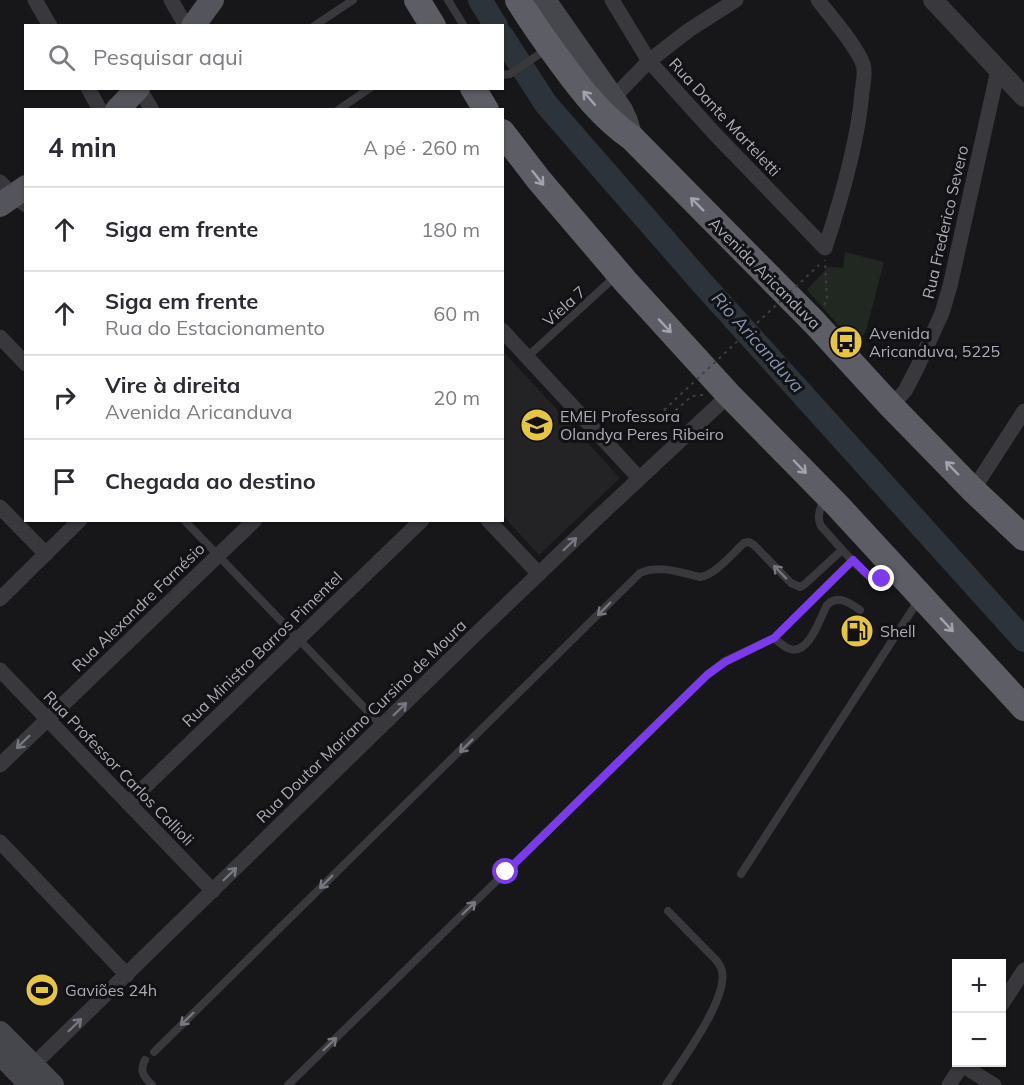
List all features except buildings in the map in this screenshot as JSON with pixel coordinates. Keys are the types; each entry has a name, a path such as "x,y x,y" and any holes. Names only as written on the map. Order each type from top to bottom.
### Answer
{"highway":[{"path":"417,0 432,24"},
{"name":"Avenida Aricanduva","path":"518,0 556,42 581,89 605,116 632,138 814,321 891,406 973,490 1024,538"},
{"path":"474,90 485,108"},
{"path":"504,135 618,274 1024,708"}],"main road":[{"path":"194,24 212,0"},
{"path":"545,0 556,42 614,97 627,120 632,138"},
{"path":"119,108 137,90"},
{"path":"0,1032 28,1075"},
{"path":"0,1054 28,1075 53,1085"}],"street":[{"path":"35,0 49,24"},
{"path":"171,0 185,24"},
{"name":"Rua Dante Marteletti","path":"612,0 649,61 825,249"},
{"path":"614,97 649,61 689,30 736,0"},
{"path":"818,0 858,54 864,68 862,99 855,135 825,249"},
{"path":"933,0 1024,97"},
{"name":"Rua Frederico Severo","path":"891,406 905,391 942,313 998,70"},
{"path":"89,90 99,108"},
{"path":"140,90 151,108"},
{"path":"504,332 639,478"},
{"path":"0,337 24,362"},
{"name":"Rua Doutor Mariano Cursino de Moura","path":"28,1075 382,726 729,394"},
{"path":"973,490 1024,411"},
{"path":"0,507 46,554"},
{"path":"0,599 78,522"},
{"name":"Rua Alexandre Farnésio","path":"0,765 253,522"},
{"name":"Rua Ministro Barros Pimentel","path":"128,803 420,522"},
{"path":"490,522 539,574"},
{"name":"Rua Professor Carlos Callioli","path":"0,670 213,891"},
{"path":"0,842 127,975"},
{"path":"1006,998 1024,970"},
{"path":"949,1085 961,1067"},
{"path":"967,1067 994,1085"}],"lane":[{"path":"317,24 353,0"},
{"path":"448,0 463,24"},
{"path":"506,74 556,42"},
{"path":"341,108 367,90"},
{"name":"Viela 7","path":"527,357 618,274"},
{"path":"825,493 819,513 821,526 869,577 874,580 882,579 897,572"},
{"path":"186,522 382,726"},
{"path":"154,1052 640,573 655,569 705,576 715,570 744,543 749,542 791,583 800,587 843,550"},
{"path":"288,1085 707,675 725,662 774,638 853,560"},
{"path":"741,874 921,597"},
{"path":"774,638 790,649 801,649 810,639 831,601 841,600 860,610"},
{"path":"666,1085 713,1011 723,980 722,969 716,960 668,911"},
{"path":"146,1060 142,1065 142,1073 152,1085"}],"path":[{"path":"814,321 827,300 825,249"},
{"path":"692,396 669,416 664,410 819,265 824,265 827,300"}],"shaded area":[{"path":"845,252 884,262 866,331 860,340 844,325 840,327 807,290 828,267 843,268"},
{"name":"EMEI Professora Olandya Peres Ribeiro","path":"504,352 620,478 539,555 504,517"}],"waterway":[{"name":"Rio Aricanduva","path":"480,0 495,24"},
{"name":"Rio Aricanduva","path":"504,39 546,104 703,284 1024,640"}],"place":[{"name":"Avenida Aricanduva, 5225","path":"846,342"},
{"name":"EMEI Professora Olandya Peres Ribeiro","path":"537,425"},
{"name":"Shell","path":"857,631"},
{"name":"Gaviões 24h","path":"42,990"}],"route":[{"path":"506,872 707,675 725,662 774,638 853,560 872,579 882,579"}]}
